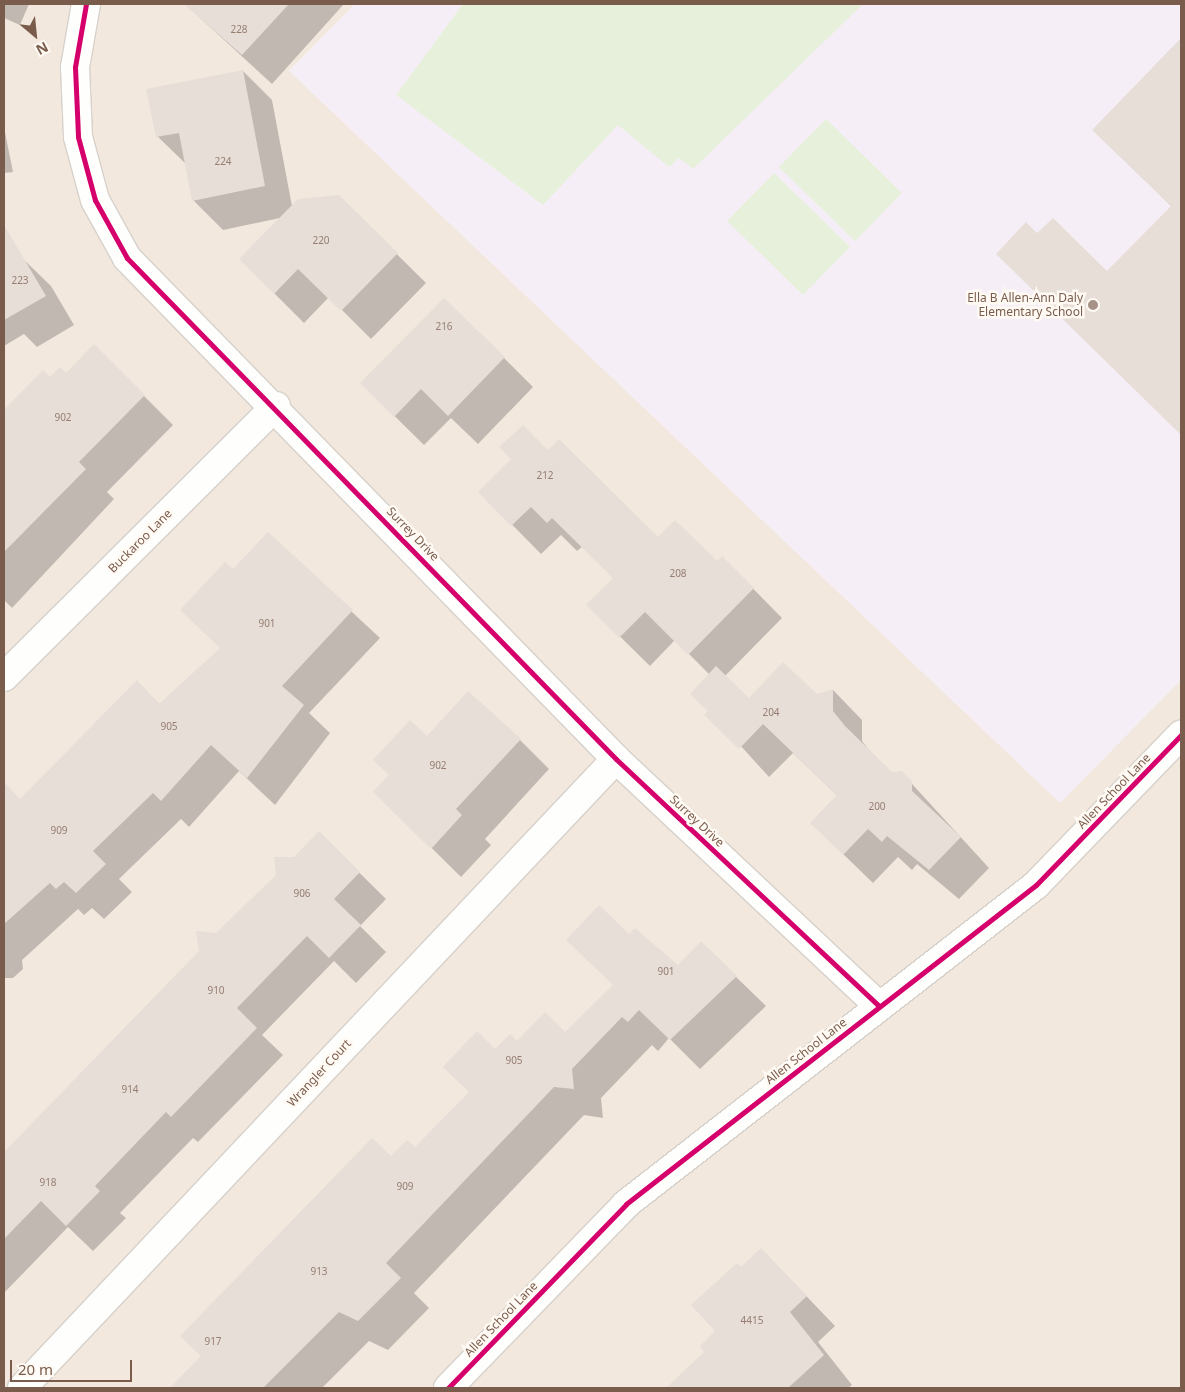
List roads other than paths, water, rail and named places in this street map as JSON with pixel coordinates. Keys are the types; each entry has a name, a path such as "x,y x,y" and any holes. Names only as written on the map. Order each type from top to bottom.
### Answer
{"street":[{"name":"Surrey Drive","path":"86,4 78,32 74,102 85,169 109,230 127,258 276,406 616,759 879,1006"},
{"name":"Buckaroo Lane","path":"4,677 276,406"},
{"name":"Allen School Lane","path":"448,1388 626,1204 1036,885 1181,735"},
{"name":"Wrangler Court","path":"22,1388 616,759"}],"place":[{"name":"Ella B Allen-Ann Daly Elementary School","path":"1093,305"}]}
